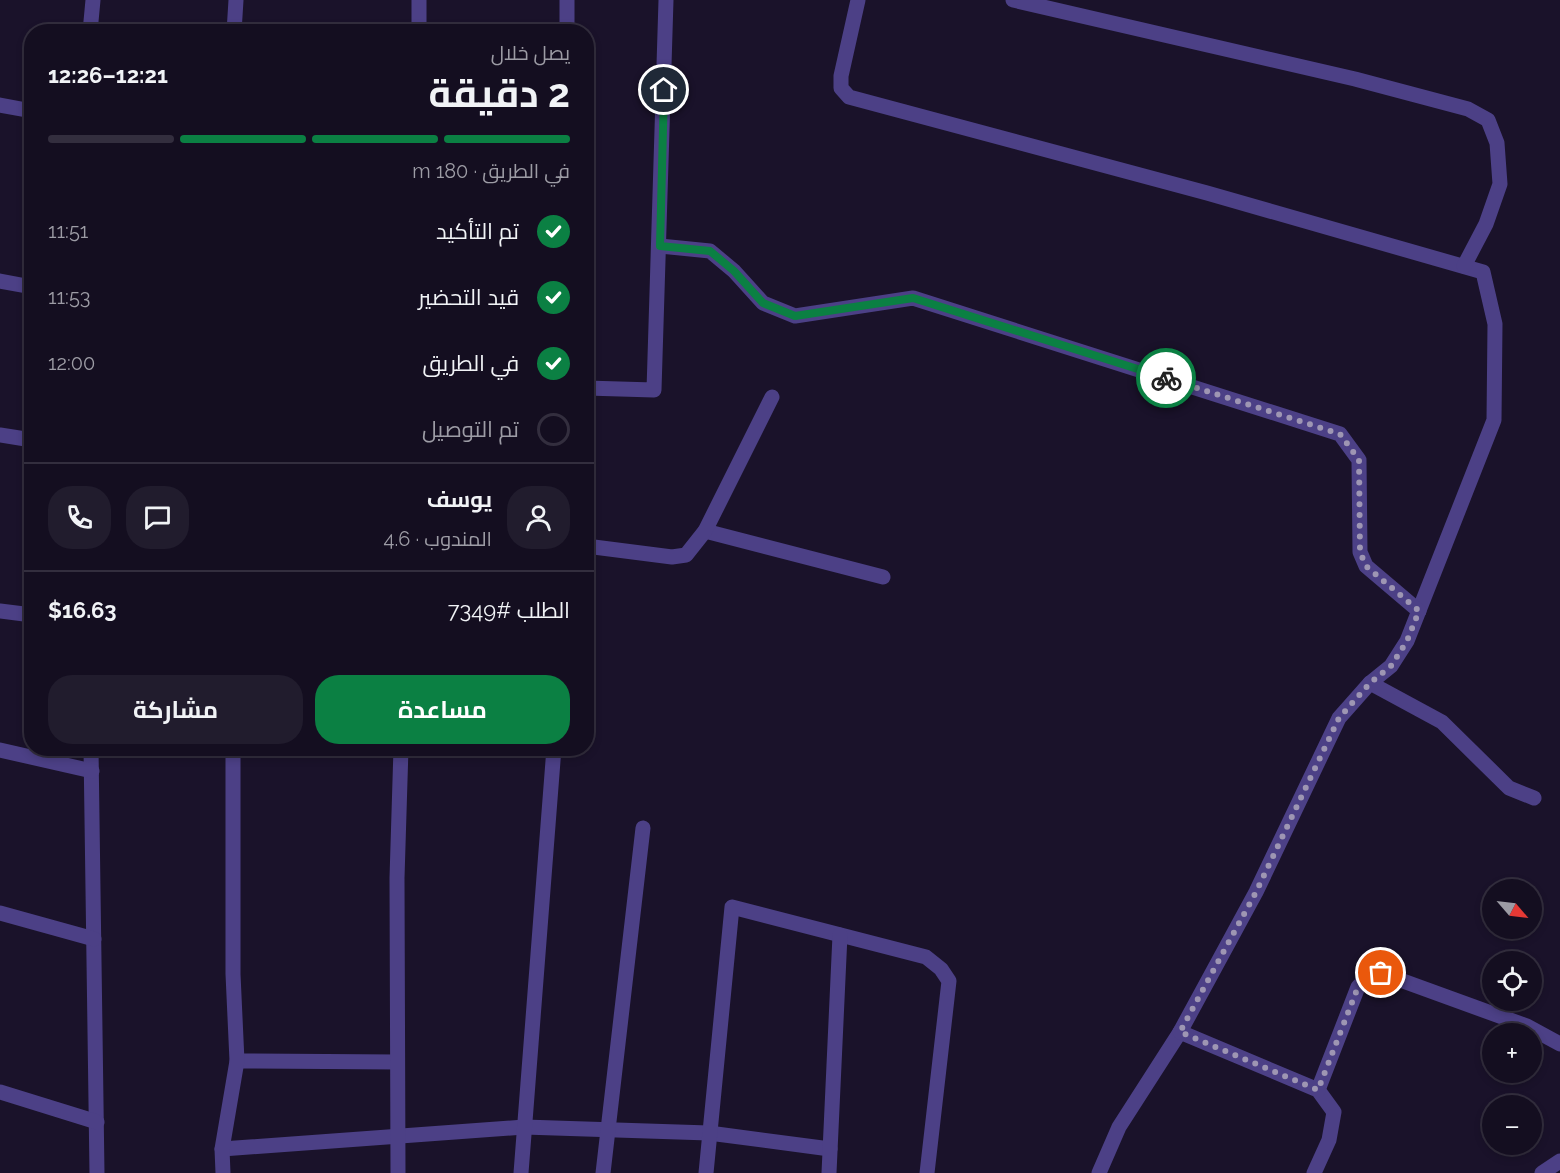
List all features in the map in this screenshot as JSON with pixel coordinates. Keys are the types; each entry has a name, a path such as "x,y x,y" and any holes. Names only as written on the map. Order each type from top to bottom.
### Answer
{"street":[{"path":"91,24 93,0"},
{"path":"234,24 236,0"},
{"path":"419,0 419,24"},
{"path":"567,0 567,24"},
{"path":"594,388 654,390 666,0"},
{"path":"858,0 841,76 841,88 849,97 1483,272 1495,324 1494,420 1407,641 1391,666 1370,683 1339,718 1256,892 1180,1032 1119,1127 1099,1173"},
{"path":"1013,0 1355,79 1468,109 1488,120 1497,143 1500,184 1486,224 1464,266"},
{"path":"0,105 24,110"},
{"path":"660,246 710,251 734,271 763,303 795,316 913,298 1340,434 1359,460 1360,552 1366,566 1419,611"},
{"path":"0,281 24,286"},
{"path":"594,547 672,557 686,555 705,531 772,397"},
{"path":"0,435 24,439"},
{"path":"705,531 883,577"},
{"path":"0,611 24,614"},
{"path":"1370,683 1443,722 1509,788 1534,798"},
{"path":"0,750 24,755"},
{"path":"26,756 92,771"},
{"path":"91,756 98,1173"},
{"path":"223,1173 222,1149 237,1061 233,974 233,756"},
{"path":"398,1173 396,1136 401,756"},
{"path":"521,1173 553,756"},
{"path":"603,1173 643,828"},
{"path":"706,1173 732,907 926,957 941,969 949,981 927,1173"},
{"path":"0,913 94,939"},
{"path":"829,1173 840,935"},
{"path":"1318,1090 1358,987 1367,977 1381,973 1527,1026 1560,1044"},
{"path":"1180,1032 1318,1090 1334,1112 1329,1140 1314,1173"},
{"path":"237,1061 397,1062"},
{"path":"0,1092 97,1122"},
{"path":"222,1149 524,1127 709,1133 830,1149"},
{"path":"1542,1173 1560,1161"}],"way so far":[{"path":"1166,378 1340,434 1359,460 1360,552 1366,566 1419,611 1407,641 1391,666 1370,683 1339,718 1256,892 1180,1032 1318,1090 1358,987 1367,977 1381,973"}],"route":[{"path":"664,90 660,246 710,251 734,271 763,303 795,316 913,298 1166,378"}]}
